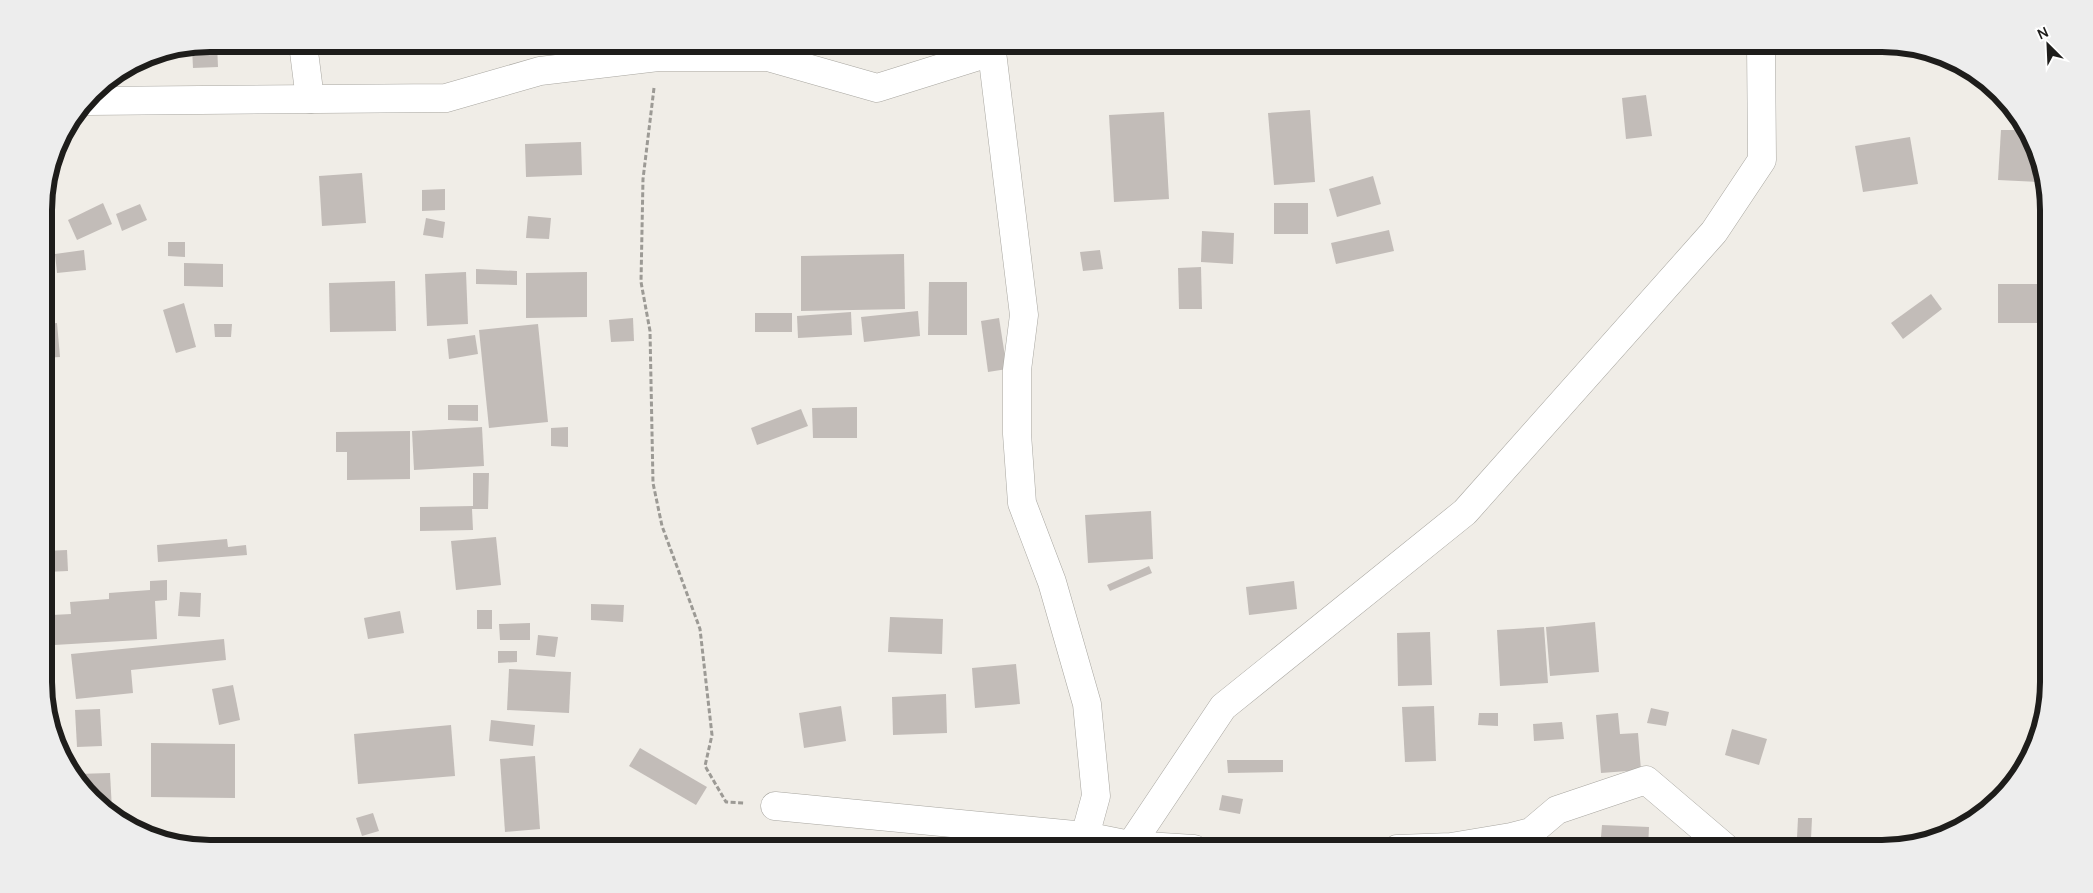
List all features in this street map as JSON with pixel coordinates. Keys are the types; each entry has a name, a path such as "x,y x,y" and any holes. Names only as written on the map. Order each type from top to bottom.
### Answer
{"street":[{"path":"1134,840 1223,707 1465,512 1714,232 1762,160 1761,52"},
{"path":"304,53 310,100"},
{"path":"97,101 446,98 540,71 658,57 768,56 877,88 979,53"},
{"path":"993,53 1024,315 1017,379 1017,434 1022,503 1052,582 1087,704 1096,796 1085,836"},
{"path":"1499,840 1530,832 1557,810 1646,780 1716,840"},
{"path":"775,806 1085,836 1101,840"}],"path":[{"path":"658,57 643,179 641,282 650,330 653,483 662,526 700,628 712,735 705,766 726,802 775,806"}],"building":[{"path":"217,53 218,67 193,68 192,54"},
{"path":"524,53 574,53 574,57"},
{"path":"1646,95 1652,136 1626,139 1622,98"},
{"path":"1310,110 1315,182 1274,185 1268,113"},
{"path":"1164,112 1169,199 1114,202 1109,115"},
{"path":"2001,130 2018,130 2029,150 2037,182 1998,180"},
{"path":"1910,137 1918,184 1863,192 1855,146"},
{"path":"581,142 582,175 526,177 525,144"},
{"path":"362,173 366,223 322,226 319,176"},
{"path":"1373,176 1381,204 1337,217 1329,189"},
{"path":"445,189 445,210 422,211 422,190"},
{"path":"103,203 112,224 77,240 68,220"},
{"path":"1274,203 1308,203 1308,234 1274,234"},
{"path":"140,204 147,220 122,231 116,214"},
{"path":"528,216 551,218 549,239 526,238"},
{"path":"426,218 445,222 443,238 423,235"},
{"path":"1389,230 1394,251 1336,264 1331,243"},
{"path":"1202,231 1234,233 1233,264 1201,262"},
{"path":"168,242 185,242 185,257 168,256"},
{"path":"84,250 86,270 57,273 55,254"},
{"path":"1100,250 1103,269 1083,271 1080,252"},
{"path":"904,254 905,309 801,311 801,256"},
{"path":"184,263 223,264 223,287 184,286"},
{"path":"1201,267 1202,309 1179,309 1178,268"},
{"path":"476,269 517,271 517,285 476,284"},
{"path":"466,272 468,324 427,326 425,274"},
{"path":"587,272 587,317 526,318 526,273"},
{"path":"395,281 396,331 330,332 329,283"},
{"path":"929,282 967,282 967,335 928,335"},
{"path":"1998,284 2040,284 2040,323 1998,323"},
{"path":"53,285 55,304 53,304"},
{"path":"1931,294 1942,309 1903,339 1891,323"},
{"path":"184,303 196,347 176,353 163,310"},
{"path":"918,311 920,336 864,342 861,317"},
{"path":"851,312 852,335 798,338 797,316"},
{"path":"755,313 792,313 792,332 755,332"},
{"path":"633,318 634,341 611,342 609,320"},
{"path":"999,318 1007,369 988,372 981,321"},
{"path":"53,323 57,323 60,357 53,357"},
{"path":"214,324 232,324 231,337 215,337"},
{"path":"538,324 548,422 489,428 479,330"},
{"path":"475,335 478,354 449,359 447,339"},
{"path":"448,405 478,405 478,421 448,420"},
{"path":"857,407 857,438 813,438 812,408"},
{"path":"801,409 808,426 757,445 751,428"},
{"path":"482,427 484,466 414,470 412,431"},
{"path":"568,427 568,447 551,446 551,428"},
{"path":"410,431 410,479 347,480 347,452 336,452 336,432"},
{"path":"473,473 489,473 488,509 472,509 473,530 420,531 420,507 473,506"},
{"path":"1151,511 1153,559 1088,563 1085,515"},
{"path":"496,537 501,585 456,590 451,541"},
{"path":"227,539 228,547 246,545 247,555 158,562 157,545"},
{"path":"67,550 68,571 52,572 52,551"},
{"path":"1149,566 1152,573 1110,591 1107,585"},
{"path":"167,580 167,600 155,601 157,639 54,645 52,615 71,614 70,602 109,599 109,593 150,590 150,581"},
{"path":"1294,581 1297,609 1249,615 1246,587"},
{"path":"180,592 201,593 200,617 178,616"},
{"path":"591,604 624,605 623,622 591,620"},
{"path":"477,610 492,610 492,629 477,629"},
{"path":"400,611 404,633 368,639 364,618"},
{"path":"890,617 943,619 942,654 888,652"},
{"path":"1595,622 1599,672 1550,676 1546,627"},
{"path":"530,623 530,640 500,640 499,624"},
{"path":"1544,627 1548,683 1500,686 1497,630"},
{"path":"1430,632 1432,685 1398,686 1397,633"},
{"path":"538,635 558,637 555,657 536,655"},
{"path":"224,639 226,660 131,670 133,693 76,699 71,654"},
{"path":"498,651 517,651 517,662 498,663"},
{"path":"1016,664 1020,704 975,708 972,668"},
{"path":"509,669 571,672 569,713 507,710"},
{"path":"233,685 240,720 219,725 212,689"},
{"path":"946,694 947,733 893,735 892,697"},
{"path":"841,706 846,741 804,748 799,713"},
{"path":"1434,706 1436,761 1405,762 1402,707"},
{"path":"1651,708 1669,712 1666,726 1647,723"},
{"path":"100,709 102,746 77,747 75,710"},
{"path":"1479,713 1498,713 1498,726 1478,725"},
{"path":"1618,713 1620,734 1638,733 1641,770 1601,773 1596,715"},
{"path":"491,720 535,725 533,746 489,741"},
{"path":"1562,722 1564,739 1534,741 1533,724"},
{"path":"451,725 455,776 358,784 354,734"},
{"path":"1732,729 1767,739 1759,765 1725,755"},
{"path":"151,743 235,744 235,798 151,797"},
{"path":"640,748 707,787 696,805 629,766"},
{"path":"535,756 540,829 505,832 500,759"},
{"path":"1227,760 1283,760 1283,772 1228,773"},
{"path":"110,773 112,806 99,794 82,774"},
{"path":"1222,795 1243,799 1240,814 1219,810"},
{"path":"373,813 379,831 362,836 356,818"},
{"path":"1798,818 1812,818 1811,839 1797,838"},
{"path":"1602,825 1649,827 1648,840 1601,840"}]}
